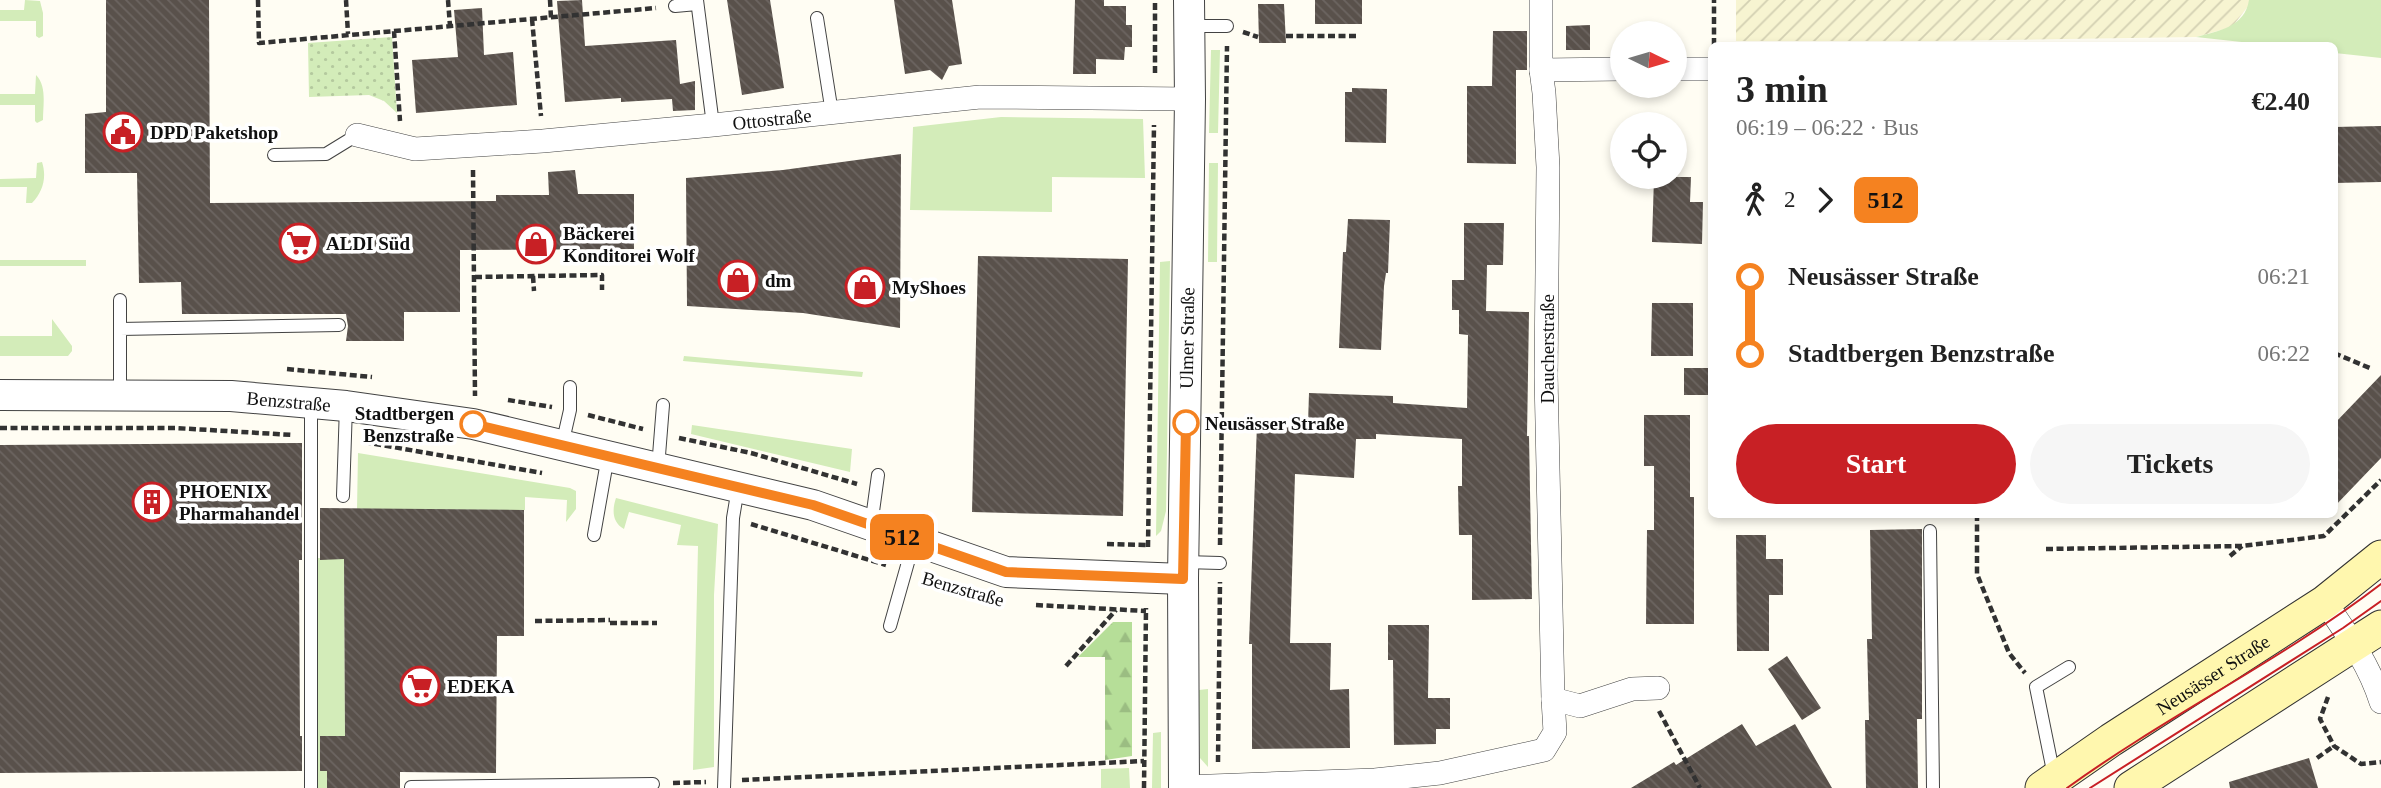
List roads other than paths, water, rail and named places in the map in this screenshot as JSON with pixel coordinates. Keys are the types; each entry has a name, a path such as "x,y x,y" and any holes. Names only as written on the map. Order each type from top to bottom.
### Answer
{"main road":[{"name":"Neusässer Straße","path":"2048,784 2110,740 2325,602 2381,557"},
{"path":"2137,786 2368,636"}],"street":[{"name":"Daucherstraße","path":"1184,787 1375,780 1440,772 1544,750 1555,732 1546,376 1548,167 1541,70 1541,0"},
{"name":"Ulmer Straße","path":"1184,787 1190,13"},
{"path":"1541,70 1610,69"},
{"path":"1687,69 1708,69"},
{"name":"Ottostraße","path":"357,135 415,149 543,141 980,97 1190,99"},
{"name":"Benzstraße","path":"0,395 232,396 346,406 473,424 813,505 1006,572 1184,571"},
{"path":"2325,602 2368,636 2370,671 2381,702"},
{"path":"1553,699 1580,706 1632,689 1652,688"}],"lane":[{"path":"675,6 697,2 713,125"},
{"path":"1190,13 1227,26"},
{"path":"817,18 832,113"},
{"path":"274,155 326,154 357,135"},
{"path":"120,300 120,395"},
{"path":"120,328 339,325"},
{"path":"562,445 570,410 570,387"},
{"path":"310,788 311,403"},
{"path":"658,469 663,405"},
{"path":"343,496 346,406"},
{"path":"594,535 608,456"},
{"path":"872,526 878,475"},
{"path":"724,784 733,518 738,487"},
{"path":"1930,531 1933,788"},
{"path":"890,626 914,541"},
{"path":"1184,571 1220,563"},
{"path":"2048,784 2036,687 2069,667"},
{"path":"411,787 653,784"}],"tram line":[{"path":"2067,788 2105,761 2304,638 2381,584"},
{"path":"2090,788 2343,628 2381,601"}],"place":[{"name":"DPD Paketshop","path":"123,132"},
{"name":"ALDI Süd","path":"299,243"},
{"name":"Bäckerei Konditorei Wolf","path":"536,244"},
{"name":"dm","path":"738,280"},
{"name":"MyShoes","path":"865,287"},
{"name":"Neusässer Straße","path":"1186,423"},
{"name":"Stadtbergen Benzstraße","path":"473,424"},
{"name":"PHOENIX Pharmahandel","path":"152,502"},
{"name":"EDEKA","path":"420,686"}]}
